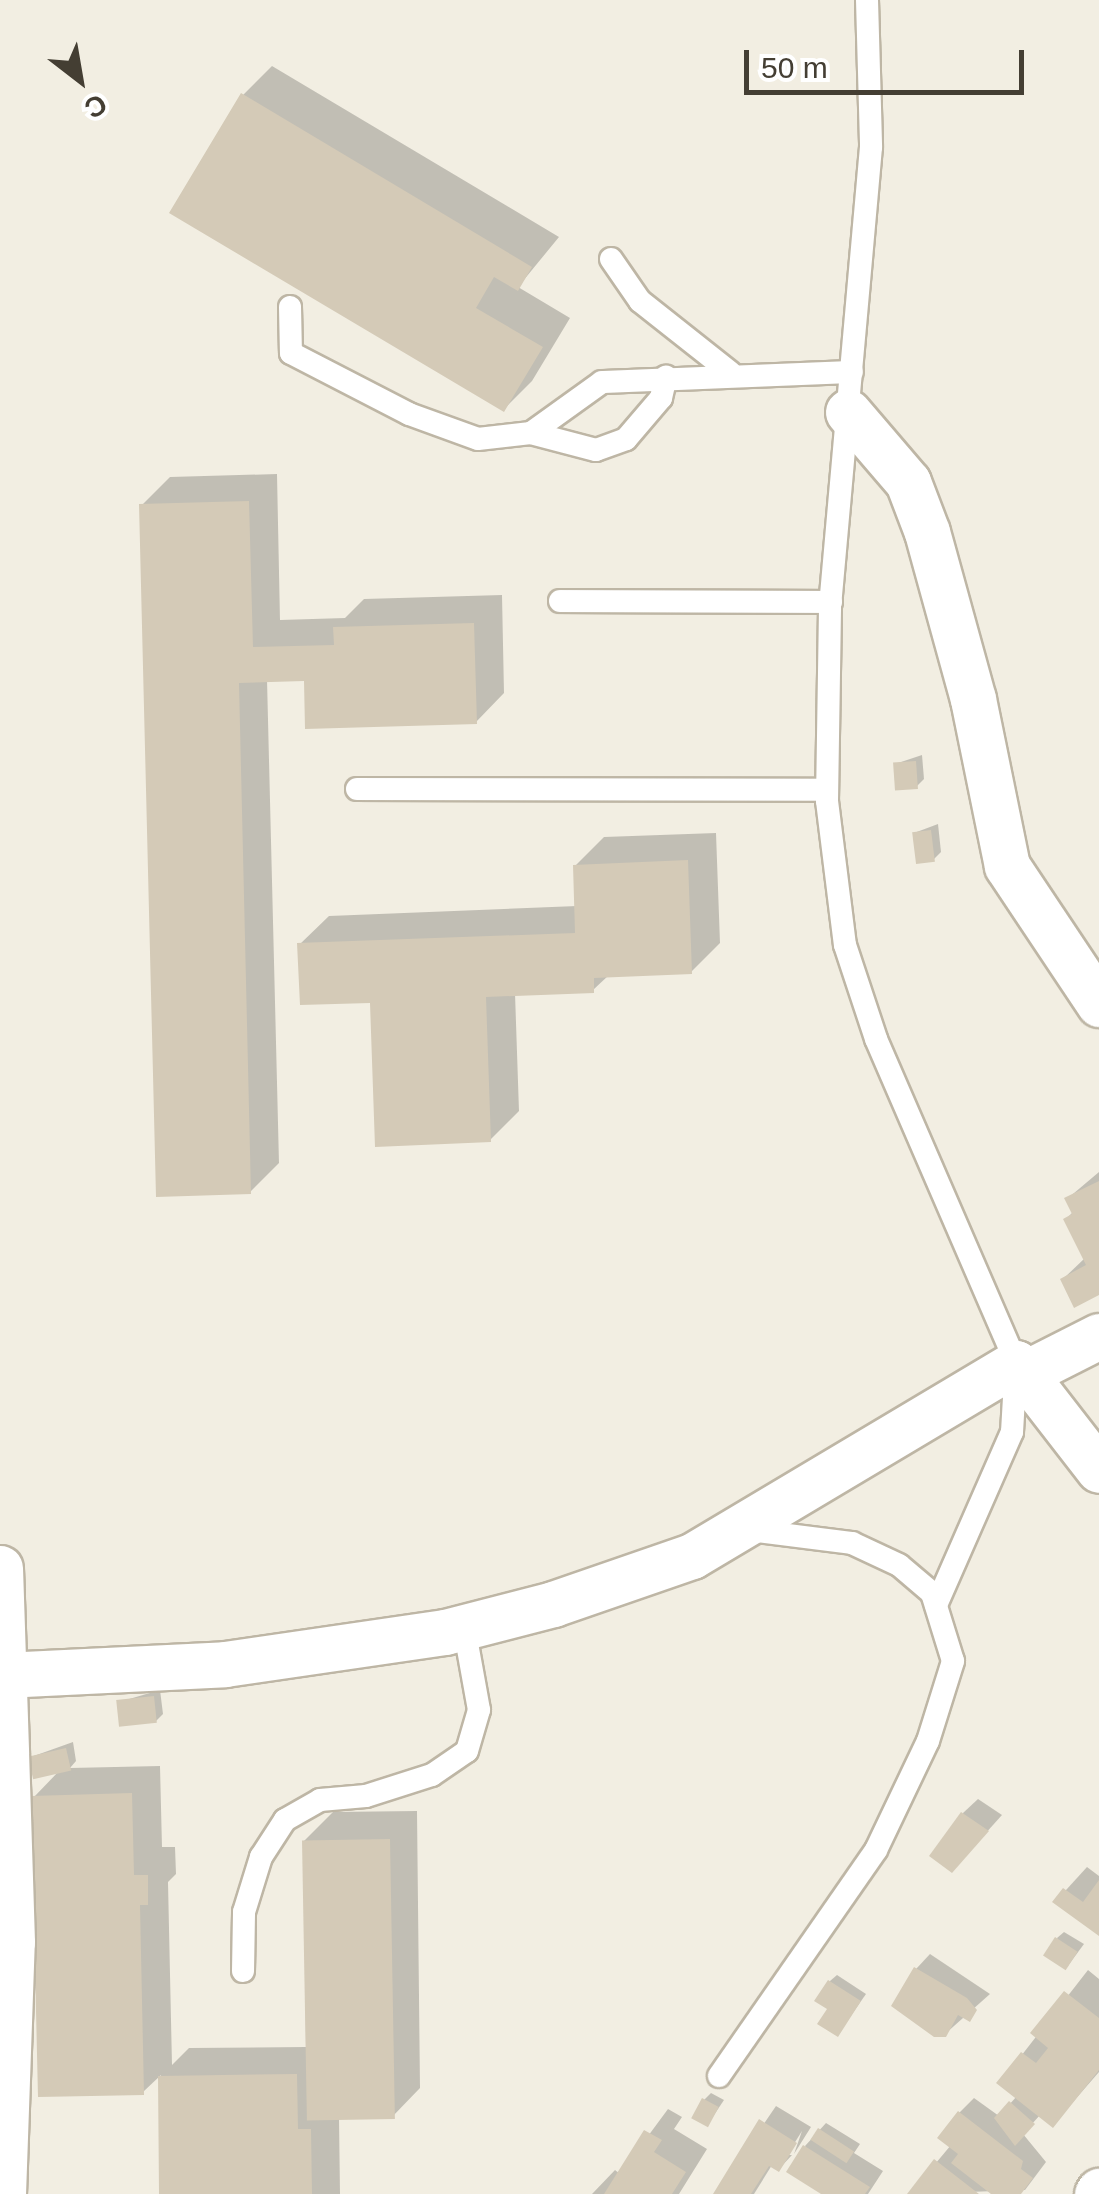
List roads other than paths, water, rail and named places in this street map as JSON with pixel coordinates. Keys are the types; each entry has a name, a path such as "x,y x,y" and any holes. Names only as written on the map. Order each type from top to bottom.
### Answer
{"street":[{"path":"850,392 908,482 927,532 972,700 1006,866 1099,1004"},
{"path":"1,1648 225,1664 464,1627 692,1556 1020,1368 1099,1336"},
{"path":"1020,1368 1099,1470"},
{"path":"0,1568 3,1757 12,1942 3,2194"}],"lane":[{"path":"867,0 871,147 831,602 827,790 845,945 876,1040 1020,1368 1012,1432 936,1605"},
{"path":"611,259 640,301 730,372"},
{"path":"290,307 291,353 409,414 478,438 531,433 596,450 626,440 661,398 666,377"},
{"path":"531,433 602,382 730,372 850,392"},
{"path":"560,601 831,602"},
{"path":"357,789 827,790"},
{"path":"719,2076 876,1850 928,1741 953,1661 932,1593 899,1565 852,1542 736,1530"},
{"path":"243,1971 244,1912 261,1857 284,1820 320,1800 366,1796 432,1774 467,1752 478,1710 464,1627"}]}
